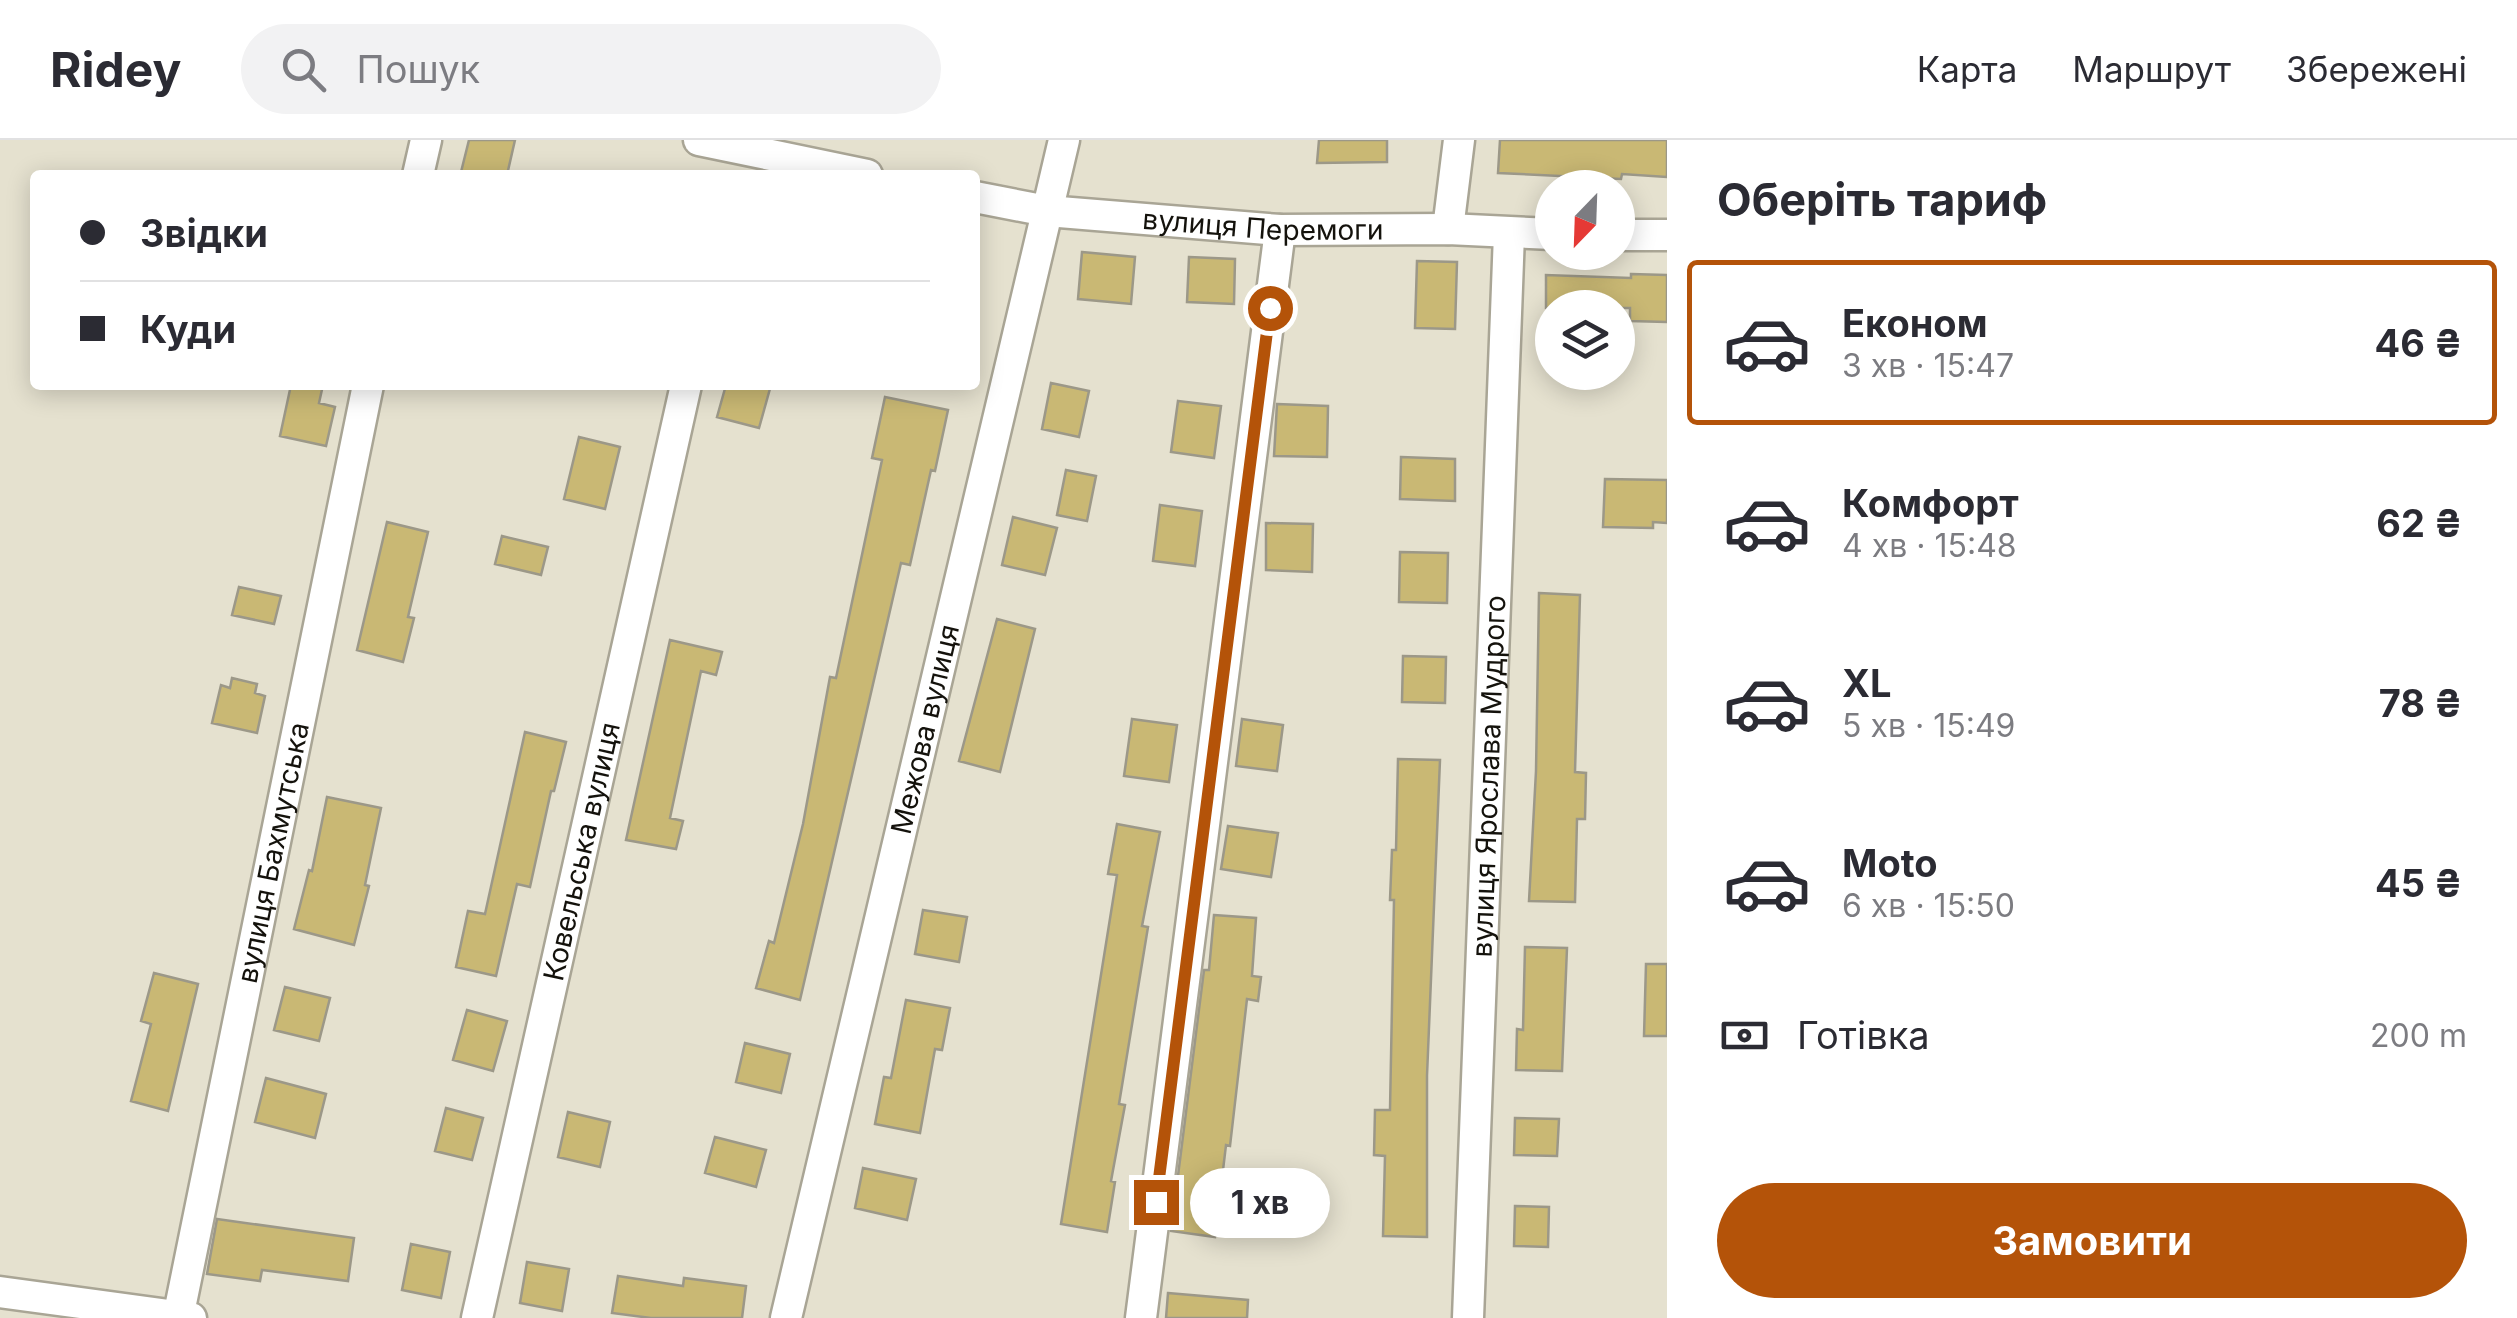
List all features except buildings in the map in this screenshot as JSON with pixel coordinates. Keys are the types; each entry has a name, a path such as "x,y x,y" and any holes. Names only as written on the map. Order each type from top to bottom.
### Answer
{"street":[{"path":"419,170 426,140"},
{"path":"699,140 737,155 834,170"},
{"name":"Межова вулиця","path":"786,1318 1064,140"},
{"path":"1448,228 1459,140"},
{"name":"вулиця Перемоги","path":"980,197 1047,211 1280,230 1448,228 1535,234"},
{"path":"1141,1318 1280,230"},
{"name":"вулиця Ярослава Мудрого","path":"1468,1318 1509,234"},
{"path":"1635,234 1667,235"},
{"name":"вулиця Бахмутська","path":"182,1318 367,390"},
{"name":"Ковельська вулиця","path":"478,1318 685,390"},
{"path":"0,1292 182,1318"}],"route":[{"path":"1156,1202 1270,308"}]}
